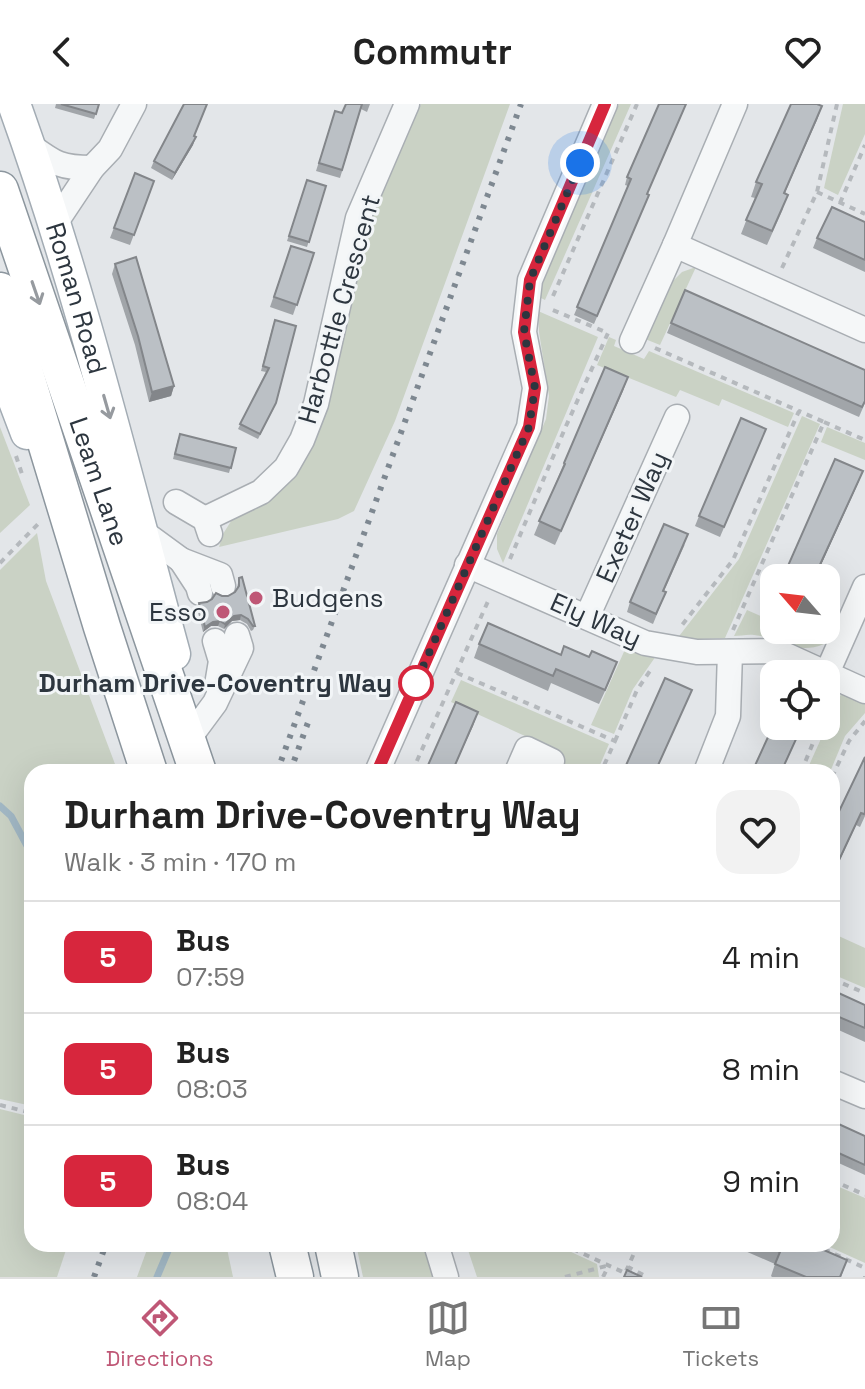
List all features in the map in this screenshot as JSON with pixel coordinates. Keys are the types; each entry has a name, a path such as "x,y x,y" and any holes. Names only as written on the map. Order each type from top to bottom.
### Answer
{"highway":[{"name":"Leam Lane","path":"0,190 197,764"},
{"name":"Leam Lane","path":"0,291 146,764"},
{"path":"102,486 140,530"},
{"path":"289,1252 295,1277"},
{"path":"335,1252 340,1277"}],"main road":[{"name":"Roman Road","path":"14,104 54,225 129,481 195,730 199,764"},
{"path":"0,362 102,627"}],"street":[{"path":"54,225 92,168 110,149 134,104"},
{"name":"Harbottle Crescent","path":"176,502 208,527 261,492 286,468 302,440 316,404 358,218 407,104"},
{"path":"380,764 529,427 535,388 524,332 530,280 605,104"},
{"path":"632,340 735,104"},
{"path":"28,144 51,161 69,168 92,168"},
{"path":"675,245 865,330"},
{"name":"Exeter Way","path":"587,617 677,417"},
{"path":"140,530 181,560 198,586 212,589"},
{"name":"Ely Way","path":"467,565 645,643 697,652 777,651 797,660"},
{"path":"833,660 865,587"},
{"path":"195,730 215,703 241,648 226,638"},
{"path":"709,764 728,716 730,652"},
{"name":"Ely Way","path":"840,679 865,691"},
{"path":"520,764 527,749 552,761"},
{"path":"840,1085 865,1096"},
{"path":"438,1252 446,1277"}],"path":[{"path":"773,288 817,192 837,104"},
{"path":"840,203 865,145"},
{"path":"817,192 865,214"},
{"path":"608,333 632,340 865,440"},
{"path":"605,764 637,690 733,560 799,411"},
{"path":"730,652 731,636 824,422"},
{"path":"15,455 25,481"},
{"path":"457,673 615,741"},
{"path":"838,764 849,741 865,721"},
{"path":"804,764 814,740"},
{"path":"840,982 865,993"},
{"path":"0,1105 24,1111"},
{"path":"840,1184 865,1195"},
{"path":"580,1252 625,1273 635,1252"},
{"path":"830,1252 865,1268"},
{"path":"565,1277 609,1265"},
{"path":"603,1277 609,1265"},
{"path":"628,1267 647,1277"}],"shaded area":[{"path":"421,104 510,104 395,421 354,511 338,519 219,547 233,518 279,488 354,257 388,165"},
{"path":"619,104 631,104 545,300 539,297 546,273"},
{"path":"843,104 865,104 865,134 838,195 824,188"},
{"path":"696,267 660,345 645,339 671,283 682,272"},
{"path":"538,311 598,337 503,563 497,549 497,534 546,419 549,396"},
{"path":"609,337 616,340 614,346 644,359 649,351 794,413 788,427 722,399 719,406 680,390 676,397 597,365"},
{"path":"802,416 820,424 725,638 676,640 739,559"},
{"path":"0,427 30,505 0,533"},
{"path":"827,427 865,443 865,460 821,442"},
{"path":"37,533 46,581 115,764 24,764 24,1104 0,1099 0,570"},
{"path":"747,610 760,616 760,636 734,636"},
{"path":"786,644 824,644 805,648"},
{"path":"627,645 656,656 633,689 614,734 591,725"},
{"path":"461,680 609,744 600,764 557,764 562,753 451,702"},
{"path":"842,692 865,701 865,713 845,736 833,764 810,764 820,740 840,740"},
{"path":"840,937 865,948 865,988 840,977"},
{"path":"0,1109 24,1115 24,1252 65,1252 57,1277 0,1277"},
{"path":"840,1187 865,1198 865,1263 840,1252"},
{"path":"146,1252 228,1252 233,1277 137,1277"},
{"path":"358,1252 438,1252 446,1277 363,1277"},
{"path":"469,1252 571,1252 597,1264 599,1277 477,1277"}],"building":[{"path":"61,104 99,104 96,114"},
{"path":"184,104 207,104 196,137 175,173 154,161"},
{"path":"346,104 362,104 342,170 319,163 335,111 342,113"},
{"path":"659,104 686,104 597,316 577,307"},
{"path":"791,104 822,106 784,193 788,195 772,231 746,220 762,184 756,182"},
{"path":"135,173 154,181 134,235 114,228"},
{"path":"307,180 326,186 309,242 289,236"},
{"path":"832,207 865,222 865,260 817,238"},
{"path":"291,246 314,253 297,305 274,297"},
{"path":"136,257 174,386 152,392 115,264"},
{"path":"685,290 865,370 865,401 862,407 671,323"},
{"path":"275,320 296,326 276,403 260,434 240,424 269,368 263,366"},
{"path":"605,367 628,377 561,531 539,521"},
{"path":"741,418 766,429 724,527 699,516"},
{"path":"180,434 236,448 231,468 175,454"},
{"path":"835,459 863,471 820,564 789,564"},
{"path":"664,524 688,534 656,614 630,602"},
{"path":"242,577 255,626 241,615 234,616 225,624 213,622 205,627 199,603 207,602 216,593 228,596 235,592"},
{"path":"488,623 561,655 564,646 589,657 592,651 617,662 605,690 556,669 553,676 479,644"},
{"path":"665,678 692,690 659,764 627,764"},
{"path":"456,702 478,712 455,764 429,764"},
{"path":"767,740 796,740 785,764 756,764"},
{"path":"865,757 865,813 861,813 840,858 840,809"},
{"path":"840,994 865,1005 865,1028 840,1017"},
{"path":"840,1125 865,1136 865,1165 840,1154"},
{"path":"780,1252 828,1252 847,1260 840,1277 806,1277 775,1264"},
{"path":"627,1270 642,1277 624,1277"}],"waterway":[{"path":"0,806 11,816 24,840"},
{"path":"157,1277 168,1252"}],"railway":[{"path":"280,764 521,104"},
{"path":"293,764 310,717"},
{"path":"94,1277 103,1252"}],"bus line":[{"name":"5","path":"380,764 529,427 535,388 524,332 530,280 605,104"}],"place":[{"name":"Budgens","path":"256,598"},
{"name":"Esso","path":"223,612"},
{"name":"Durham Drive-Coventry Way","path":"416,683"}],"route":[{"path":"416,683 411,694 529,427 535,388 524,332 530,280 580,163"}]}
